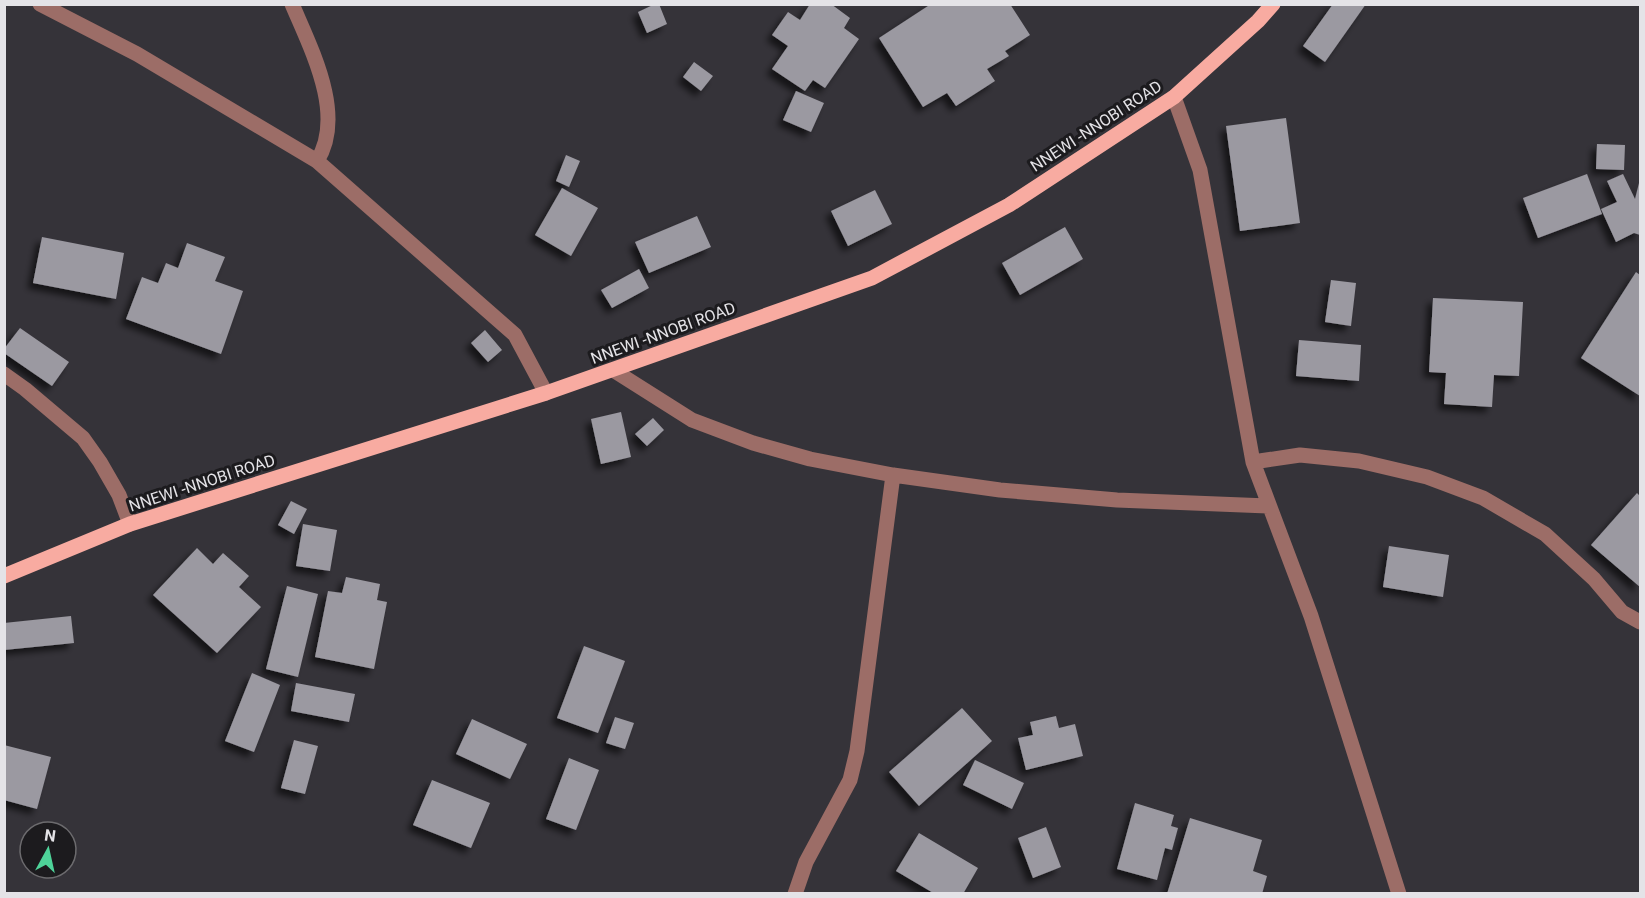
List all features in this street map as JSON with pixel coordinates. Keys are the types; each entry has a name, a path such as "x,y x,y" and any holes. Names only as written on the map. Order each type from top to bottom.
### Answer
{"main road":[{"name":"NNEWI -NNOBI ROAD","path":"4,576 130,524 546,393 872,278 1009,205 1174,97 1273,4"}],"street":[{"path":"40,4 138,54 317,161 515,335 546,393"},
{"path":"292,4 311,49 327,101 329,124 324,149 317,161"},
{"path":"1174,97 1200,170 1253,462 1311,616 1399,894"},
{"path":"613,370 692,420 743,439 810,459 893,475 1000,490 1117,500 1268,506"},
{"path":"4,375 25,389 83,438 119,495 130,524"},
{"path":"1253,462 1300,455 1359,461 1427,477 1483,498 1545,534 1594,579 1622,612 1641,622"},
{"path":"795,894 806,862 850,780 864,705 893,475"}],"building":[{"path":"659,4 667,24 647,33 638,12"},
{"path":"810,4 831,4 850,18 844,28 859,39 825,88 813,80 805,91 772,69 788,46 772,35 788,12 800,20"},
{"path":"931,4 1010,4 1030,35 1005,51 1009,56 987,69 995,81 956,106 947,93 923,107 879,38"},
{"path":"1333,4 1366,4 1325,62 1303,46"},
{"path":"694,62 713,76 701,91 683,77"},
{"path":"796,91 824,103 811,132 783,120"},
{"path":"1286,118 1300,223 1240,231 1226,126"},
{"path":"1597,144 1625,145 1624,170 1596,169"},
{"path":"566,155 580,161 569,187 556,181"},
{"path":"1587,174 1602,214 1538,238 1523,198"},
{"path":"1623,174 1635,199 1640,179 1640,235 1634,233 1616,242 1601,209 1617,202 1607,181"},
{"path":"562,188 598,208 571,256 535,235"},
{"path":"875,190 892,224 848,246 831,211"},
{"path":"697,216 711,247 649,273 635,242"},
{"path":"1065,227 1083,259 1020,295 1002,263"},
{"path":"42,237 124,253 116,299 33,283"},
{"path":"187,243 225,257 215,281 243,291 221,354 126,319 142,277 158,283 166,263 178,268"},
{"path":"639,269 649,288 612,308 601,290"},
{"path":"1636,272 1640,275 1640,396 1581,358"},
{"path":"1331,280 1356,283 1351,326 1325,322"},
{"path":"1433,298 1523,302 1519,376 1494,375 1492,407 1444,404 1446,373 1429,372"},
{"path":"20,328 69,362 52,386 4,353 4,349"},
{"path":"485,330 502,350 488,362 471,343"},
{"path":"1299,340 1361,345 1359,381 1296,376"},
{"path":"621,412 631,457 601,464 591,419"},
{"path":"653,418 664,430 647,446 635,434"},
{"path":"1637,493 1640,496 1640,587 1591,545"},
{"path":"291,501 307,509 294,534 278,525"},
{"path":"303,524 337,530 330,571 296,566"},
{"path":"1389,546 1449,555 1443,597 1383,587"},
{"path":"197,548 213,564 223,553 249,576 239,587 261,607 217,653 153,595"},
{"path":"346,577 380,584 377,600 387,602 374,669 315,657 328,591 342,593"},
{"path":"287,586 318,594 298,677 266,669"},
{"path":"71,616 74,643 4,650 4,623"},
{"path":"584,646 625,661 598,733 557,718"},
{"path":"252,673 280,685 254,752 225,741"},
{"path":"296,683 355,694 349,722 291,711"},
{"path":"962,708 992,741 919,806 889,772"},
{"path":"1056,716 1059,728 1075,724 1083,756 1026,770 1018,738 1033,735 1030,722"},
{"path":"615,717 634,723 625,749 606,743"},
{"path":"472,719 527,744 510,779 456,754"},
{"path":"294,740 318,746 305,794 281,788"},
{"path":"4,745 51,757 37,809 4,800"},
{"path":"569,758 599,770 576,830 546,819"},
{"path":"975,760 1024,783 1012,809 963,785"},
{"path":"432,780 490,803 471,848 413,825"},
{"path":"1135,803 1174,815 1171,826 1178,828 1172,850 1165,848 1157,880 1117,869"},
{"path":"1190,818 1262,840 1253,871 1267,876 1262,894 1167,894"},
{"path":"1046,827 1061,867 1033,878 1018,838"},
{"path":"919,833 978,868 963,894 935,894 896,871"}]}
